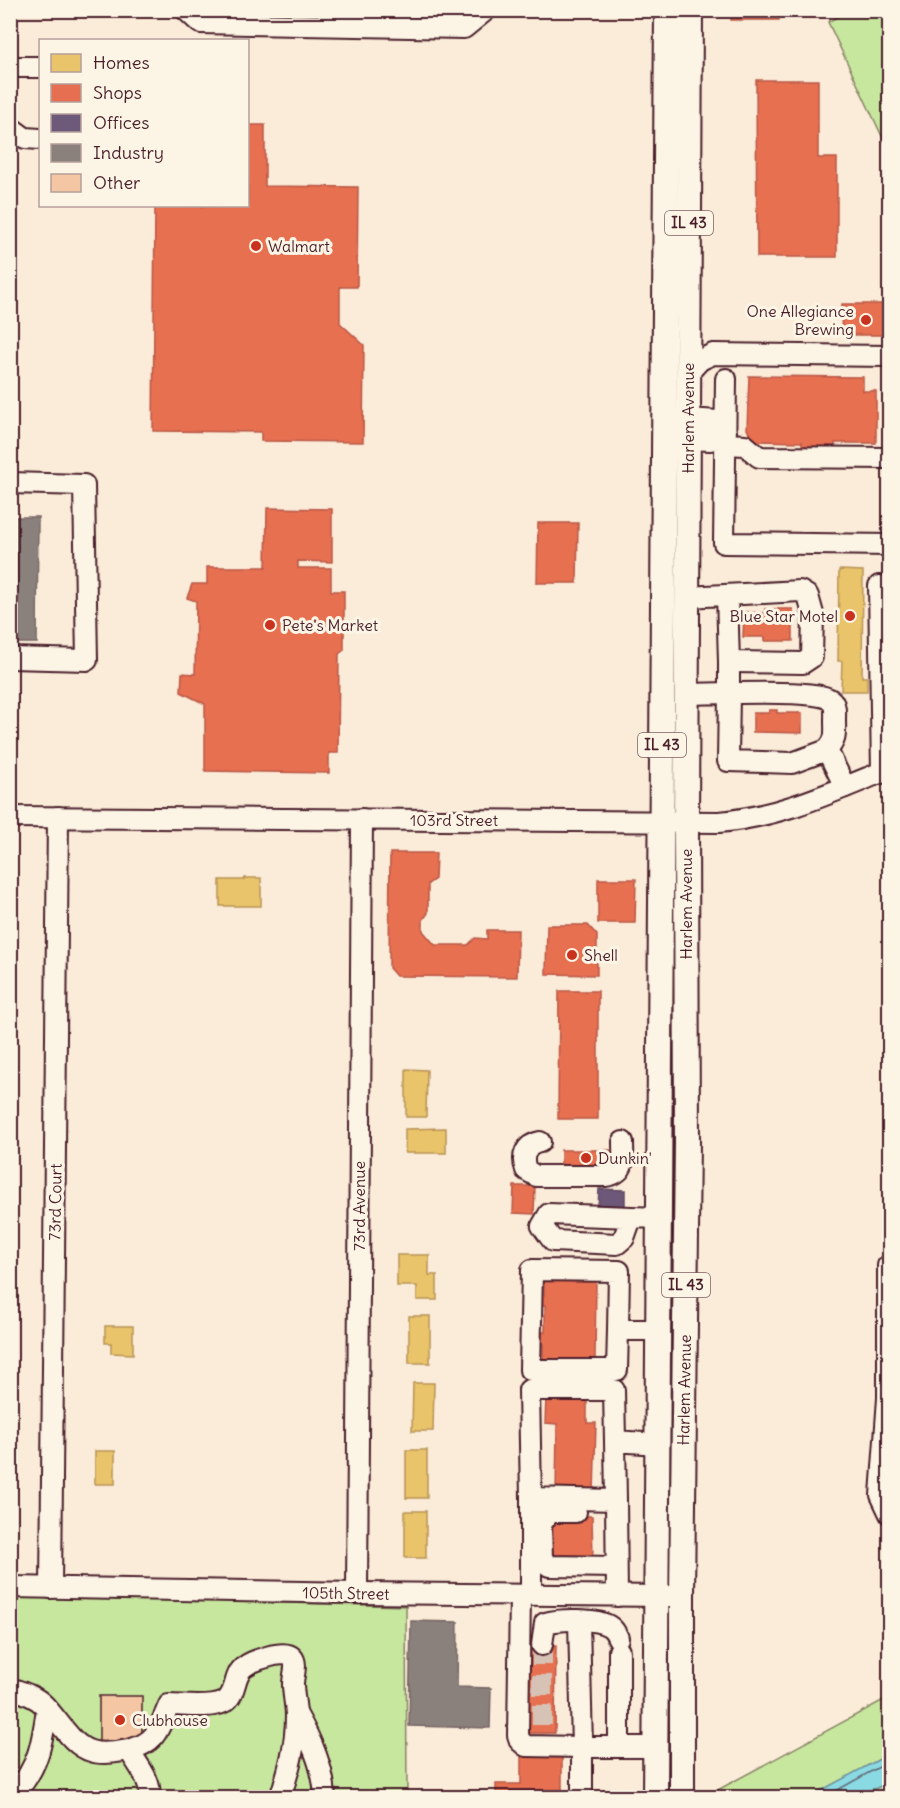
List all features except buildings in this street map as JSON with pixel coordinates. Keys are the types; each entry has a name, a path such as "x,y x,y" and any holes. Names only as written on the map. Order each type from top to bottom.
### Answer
{"main road":[{"name":"Harlem Avenue","path":"655,1797 667,10"},
{"name":"Harlem Avenue","path":"682,1797 687,1142 686,694 690,10"}],"street":[{"path":"186,10 200,23 464,28 486,10"},
{"path":"10,67 39,67"},
{"path":"10,128 25,138 39,139"},
{"path":"688,336 701,348 713,354"},
{"path":"688,373 700,360 713,354 890,356"},
{"path":"726,379 724,543 890,545"},
{"path":"688,429 718,421 726,438 745,445 759,457 890,458"},
{"path":"10,483 84,486 87,660 10,658"},
{"path":"886,772 879,586 890,587"},
{"path":"687,597 800,591 808,596 813,614 811,694"},
{"path":"686,694 729,693 811,694 826,696 836,709 835,741 827,750 792,763 728,761 729,693 729,662 727,595"},
{"path":"729,662 803,663 812,657"},
{"path":"827,750 844,787"},
{"name":"103rd Street","path":"10,817 719,822 746,820 804,803 886,772"},
{"name":"73rd Court","path":"51,1588 58,817"},
{"name":"73rd Avenue","path":"357,1593 362,819"},
{"path":"540,1142 528,1147 523,1159 526,1170 536,1176 605,1176 616,1173 623,1165 623,1142"},
{"path":"632,1218 659,1218"},
{"path":"890,1265 888,1266 889,1398 881,1495 890,1514"},
{"path":"532,1270 619,1271 618,1329 618,1370 530,1370 532,1270"},
{"path":"618,1329 658,1330"},
{"path":"616,1567 549,1566 542,1559 529,1390 615,1390 617,1596"},
{"path":"615,1441 658,1443"},
{"path":"537,1507 616,1506"},
{"path":"537,1507 525,1595 518,1738 526,1746 542,1740 582,1747 655,1747"},
{"name":"105th Street","path":"10,1587 682,1596"},
{"path":"542,1645 545,1623 553,1620 609,1625 615,1631 618,1644 619,1747"},
{"path":"579,1621 582,1797"},
{"path":"10,1688 33,1697 83,1748 91,1752 129,1750 142,1746 152,1739 169,1705 208,1705 226,1701 231,1695 239,1671 252,1662 266,1657 290,1655 295,1664 293,1682 296,1713 295,1738 290,1767 280,1797"},
{"path":"15,1793 26,1781 40,1753 47,1709"},
{"path":"296,1713 307,1733 322,1773 325,1797"},
{"path":"129,1750 147,1781 150,1790 149,1797"}],"green space":[{"path":"849,10 889,11 889,151 828,22"},
{"path":"11,1596 406,1606 407,1797 11,1798"},
{"path":"889,1697 889,1754 814,1796 809,1798 703,1798"},
{"path":"889,1783 889,1797 853,1798 855,1796"}],"water":[{"path":"889,1754 889,1783 853,1797 809,1797"}],"tunnel":[{"path":"542,1645 542,1733"}],"place":[{"name":"Walmart","path":"256,246"},
{"name":"One Allegiance Brewing","path":"866,320"},
{"name":"Blue Star Motel","path":"850,616"},
{"name":"Pete's Market","path":"270,625"},
{"name":"Shell","path":"572,955"},
{"name":"Dunkin'","path":"586,1158"},
{"name":"Clubhouse","path":"120,1720"}]}
